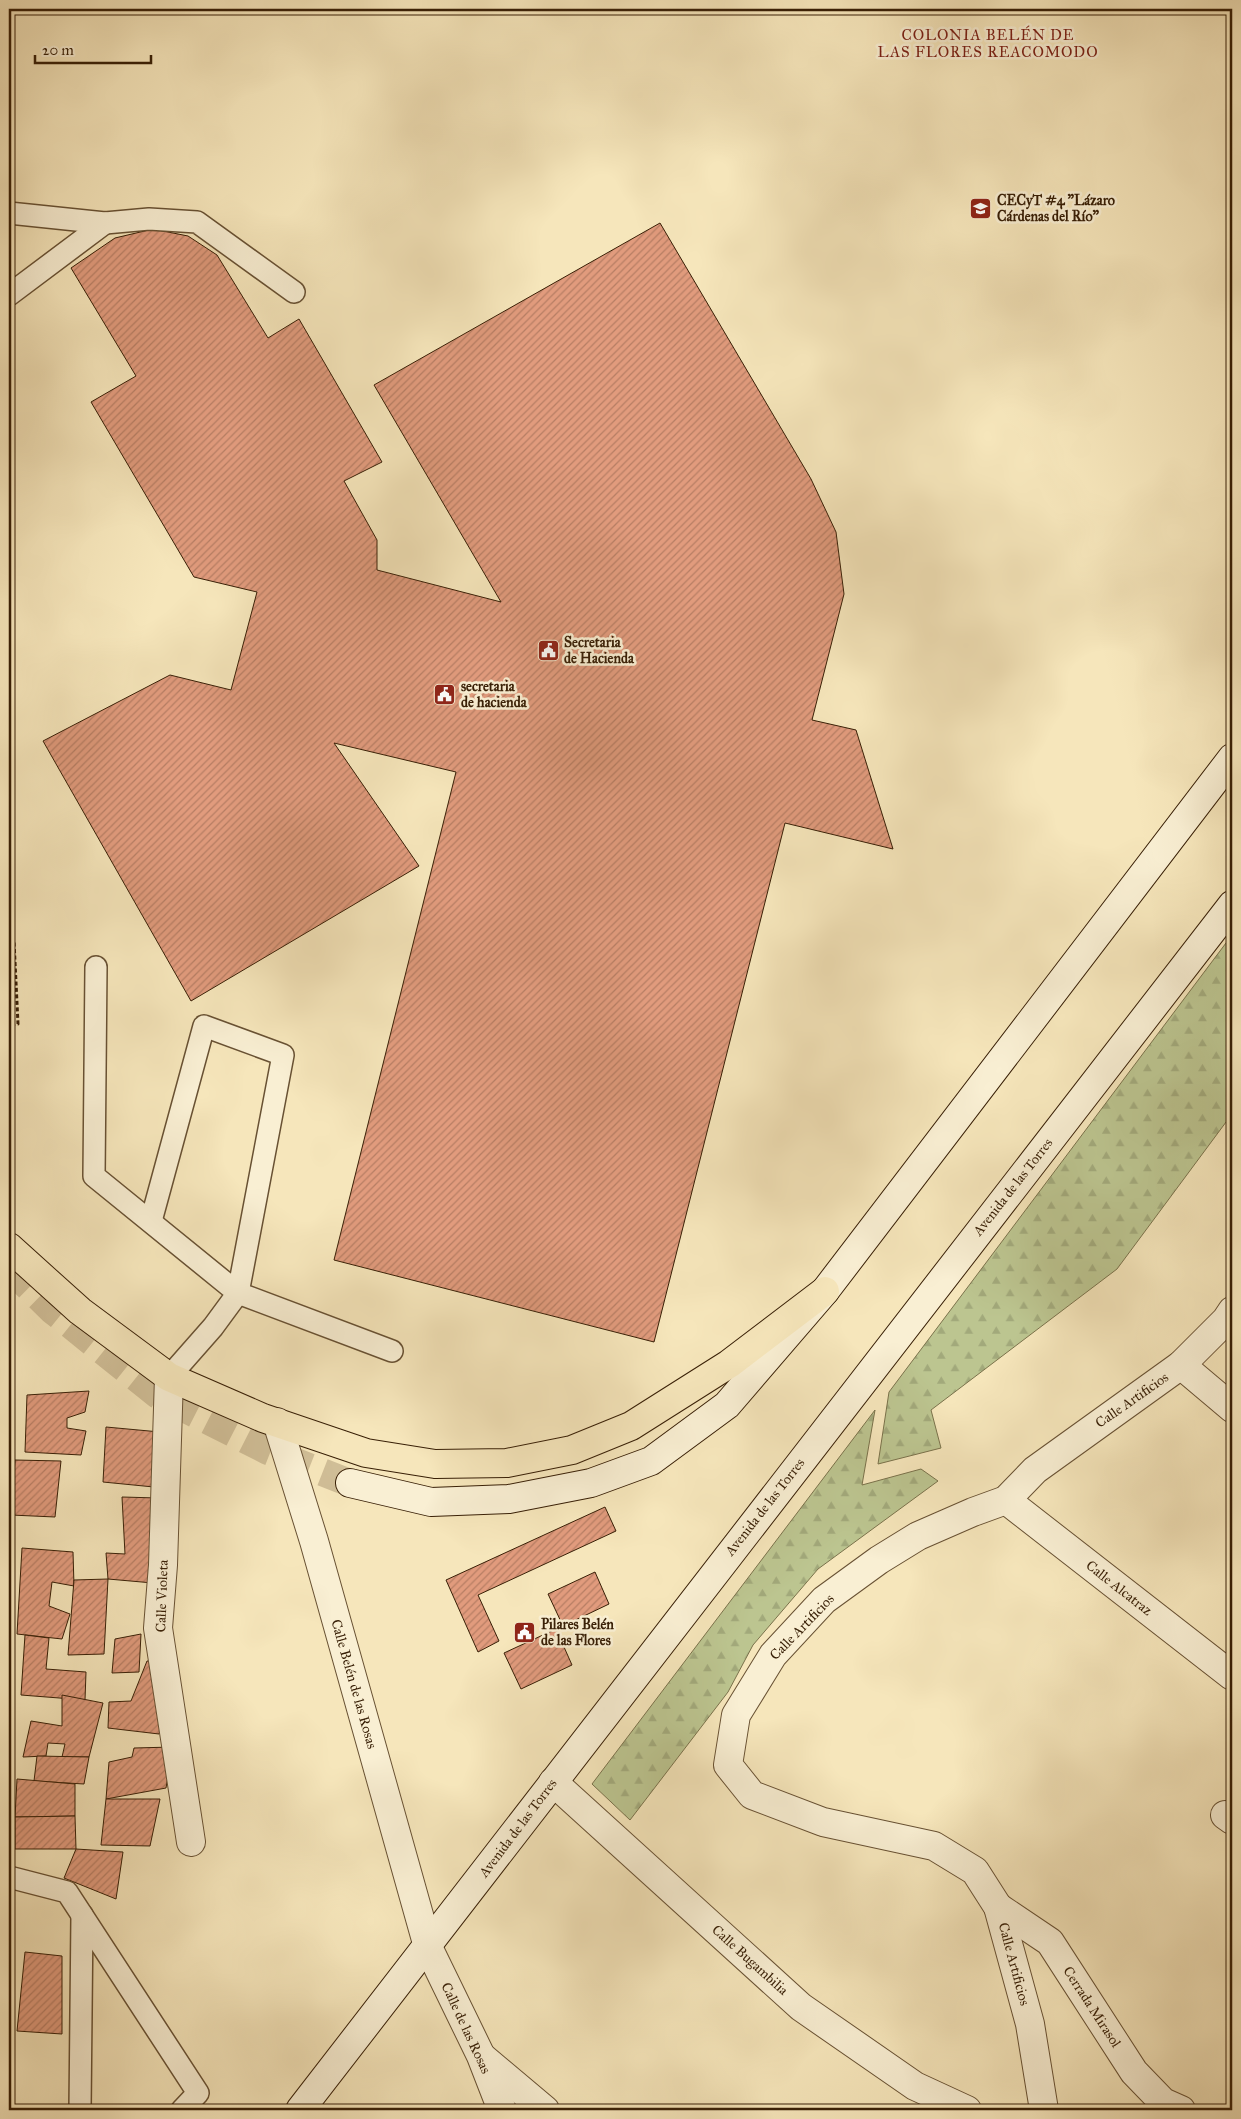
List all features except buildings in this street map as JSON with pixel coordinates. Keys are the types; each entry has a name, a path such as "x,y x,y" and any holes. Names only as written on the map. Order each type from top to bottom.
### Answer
{"highway":[{"path":"9,1247 80,1311 169,1378 263,1418 366,1453 435,1464 507,1463 572,1450 632,1426 729,1364 825,1291"}],"street":[{"path":"350,1483 431,1502 509,1499 591,1483 651,1461 727,1405 825,1291 1232,758"},
{"name":"Avenida de las Torres","path":"307,2106 553,1782 1232,905"},
{"name":"Calle Artificios","path":"1044,2110 1030,2024 998,1907 975,1871 934,1846 823,1822 752,1795 728,1766 736,1715 772,1655 824,1600 879,1560 918,1536 1006,1500 1035,1470 1181,1365 1226,1320 1232,1311"},
{"path":"1181,1365 1232,1408"},
{"name":"Calle Violeta","path":"169,1378 163,1565 158,1628 190,1842"},
{"name":"Calle Belén de las Rosas","path":"277,1422 314,1541 428,1947"},
{"name":"Calle Alcatraz","path":"1006,1500 1232,1676"},
{"name":"Calle Bugambilia","path":"553,1782 801,2007 915,2086 967,2110"},
{"name":"Cerrada Mirasol","path":"998,1907 1050,1942 1134,2072 1163,2102 1182,2110"},
{"name":"Calle de las Rosas","path":"428,1947 481,2056 502,2110"},
{"path":"481,2056 547,2109"}],"lane":[{"path":"9,213 105,223 149,219 197,222 294,292"},
{"path":"9,295 105,223"},
{"path":"96,967 94,1176 238,1293 392,1351"},
{"path":"151,1221 204,1026 283,1055 238,1293 213,1327 169,1378"},
{"path":"9,1877 67,1892 198,2093 182,2110"},
{"path":"80,2110 82,1915"}],"path":[{"path":"9,941 14,940 18,1024 9,1025"}],"green space":[{"path":"1232,935 1232,1114 1117,1269 931,1410 941,1448 878,1464 889,1392"},
{"path":"875,1410 862,1485 921,1469 938,1481 818,1569 753,1645 728,1692 630,1820 592,1784"}],"tunnel":[{"path":"9,1268 52,1310 158,1395 268,1451 350,1483"}],"place":[{"name":"CECyT #4 \"Lázaro Cárdenas del Río\"","path":"981,208"},
{"name":"Secretaria de Hacienda","path":"548,650"},
{"name":"secretaria de hacienda","path":"445,694"},
{"name":"Pilares Belén de las Flores","path":"525,1632"}],"district":[{"name":"COLONIA BELÉN DE LAS FLORES REACOMODO","path":"988,44"}]}
